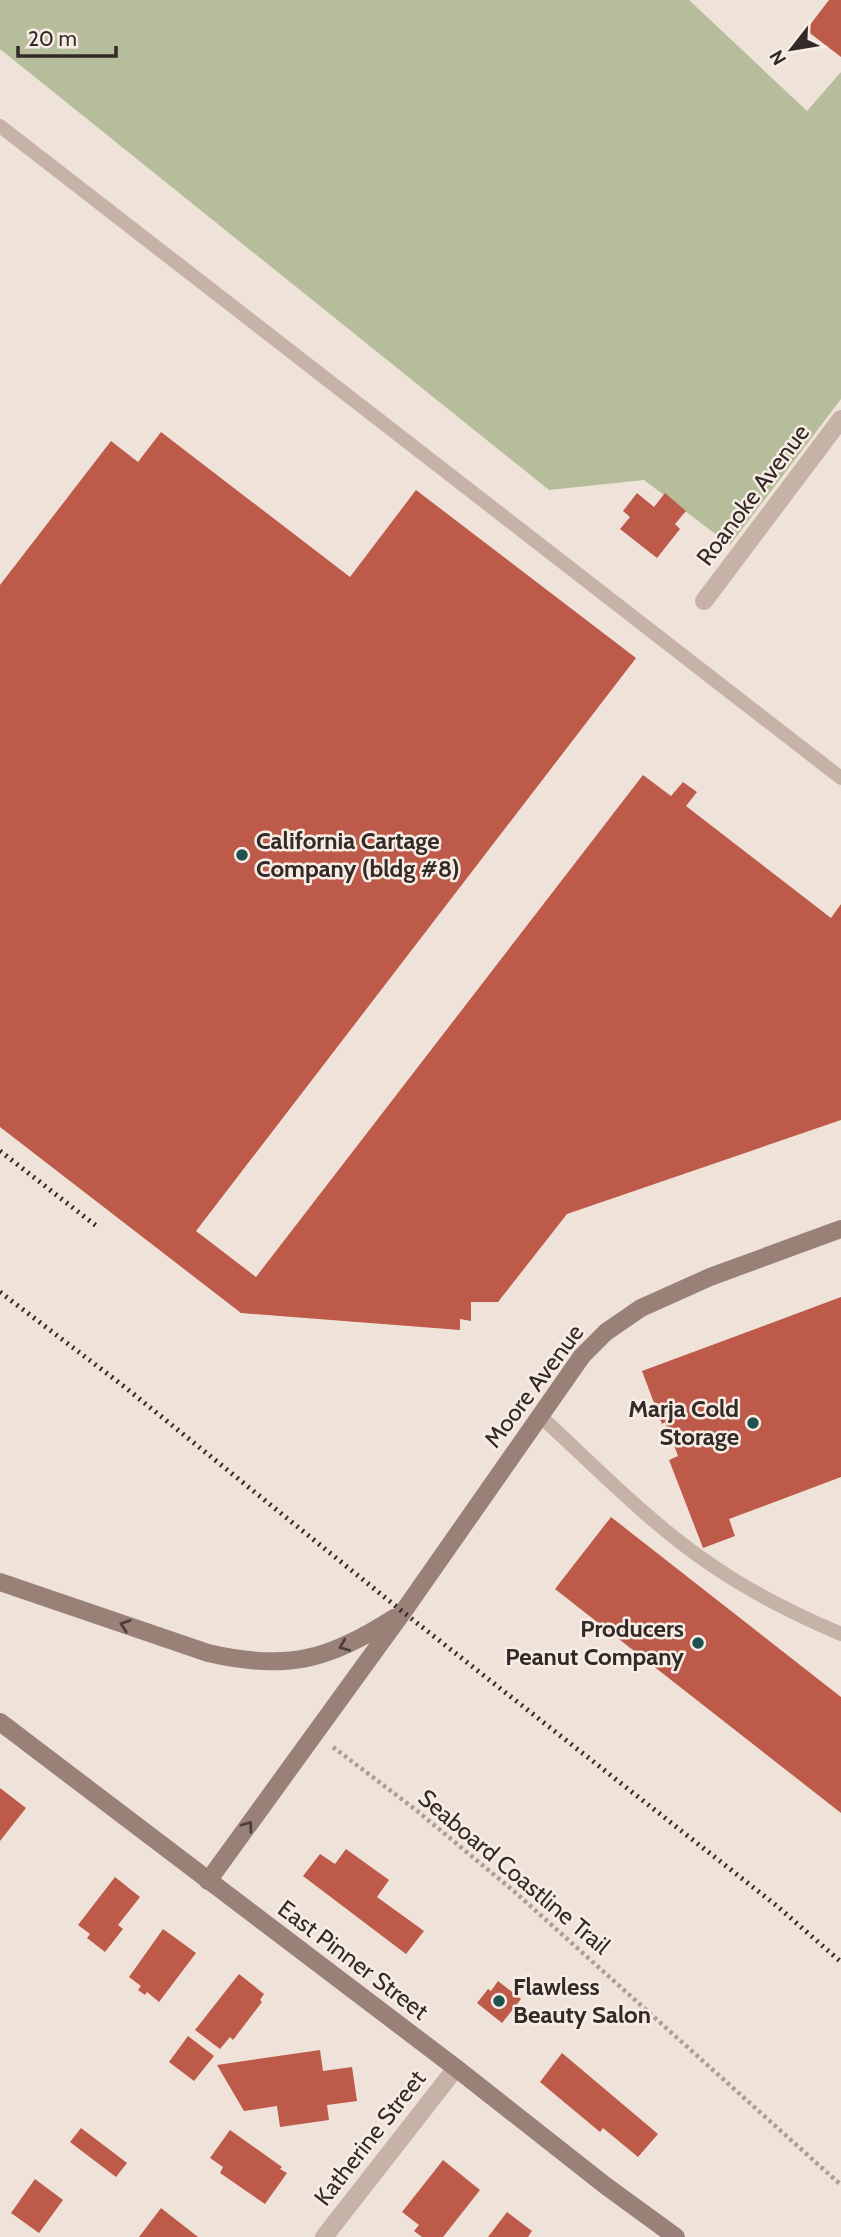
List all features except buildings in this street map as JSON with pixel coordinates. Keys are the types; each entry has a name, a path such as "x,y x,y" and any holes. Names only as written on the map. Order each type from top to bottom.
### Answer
{"street":[{"name":"Roanoke Avenue","path":"704,601 841,419"},
{"name":"Moore Avenue","path":"208,1881 403,1612 582,1356 606,1332 641,1308 710,1277 841,1229"},
{"name":"Moore Avenue","path":"0,1582 208,1653 239,1660 278,1662 309,1658 346,1647 403,1612"},
{"name":"East Pinner Street","path":"0,1722 676,2237"},
{"name":"Katherine Street","path":"324,2237 456,2068"}],"lane":[{"path":"0,126 841,778"},
{"path":"539,1415 656,1522 712,1566 760,1595 841,1634"}],"path":[{"name":"Seaboard Coastline Trail","path":"315,1734 416,1810 516,1893 841,2185"}],"green space":[{"path":"0,0 689,0 807,111 841,72 841,399 730,545 644,480 549,490 0,49"}],"railway":[{"path":"0,1151 99,1228"},
{"path":"0,1292 126,1388 403,1612 777,1906 841,1962"}],"place":[{"name":"California Cartage Company (bldg #8)","path":"242,855"},
{"name":"Marja Cold Storage","path":"753,1423"},
{"name":"Producers Peanut Company","path":"698,1643"},
{"name":"Flawless Beauty Salon","path":"499,2001"}]}
